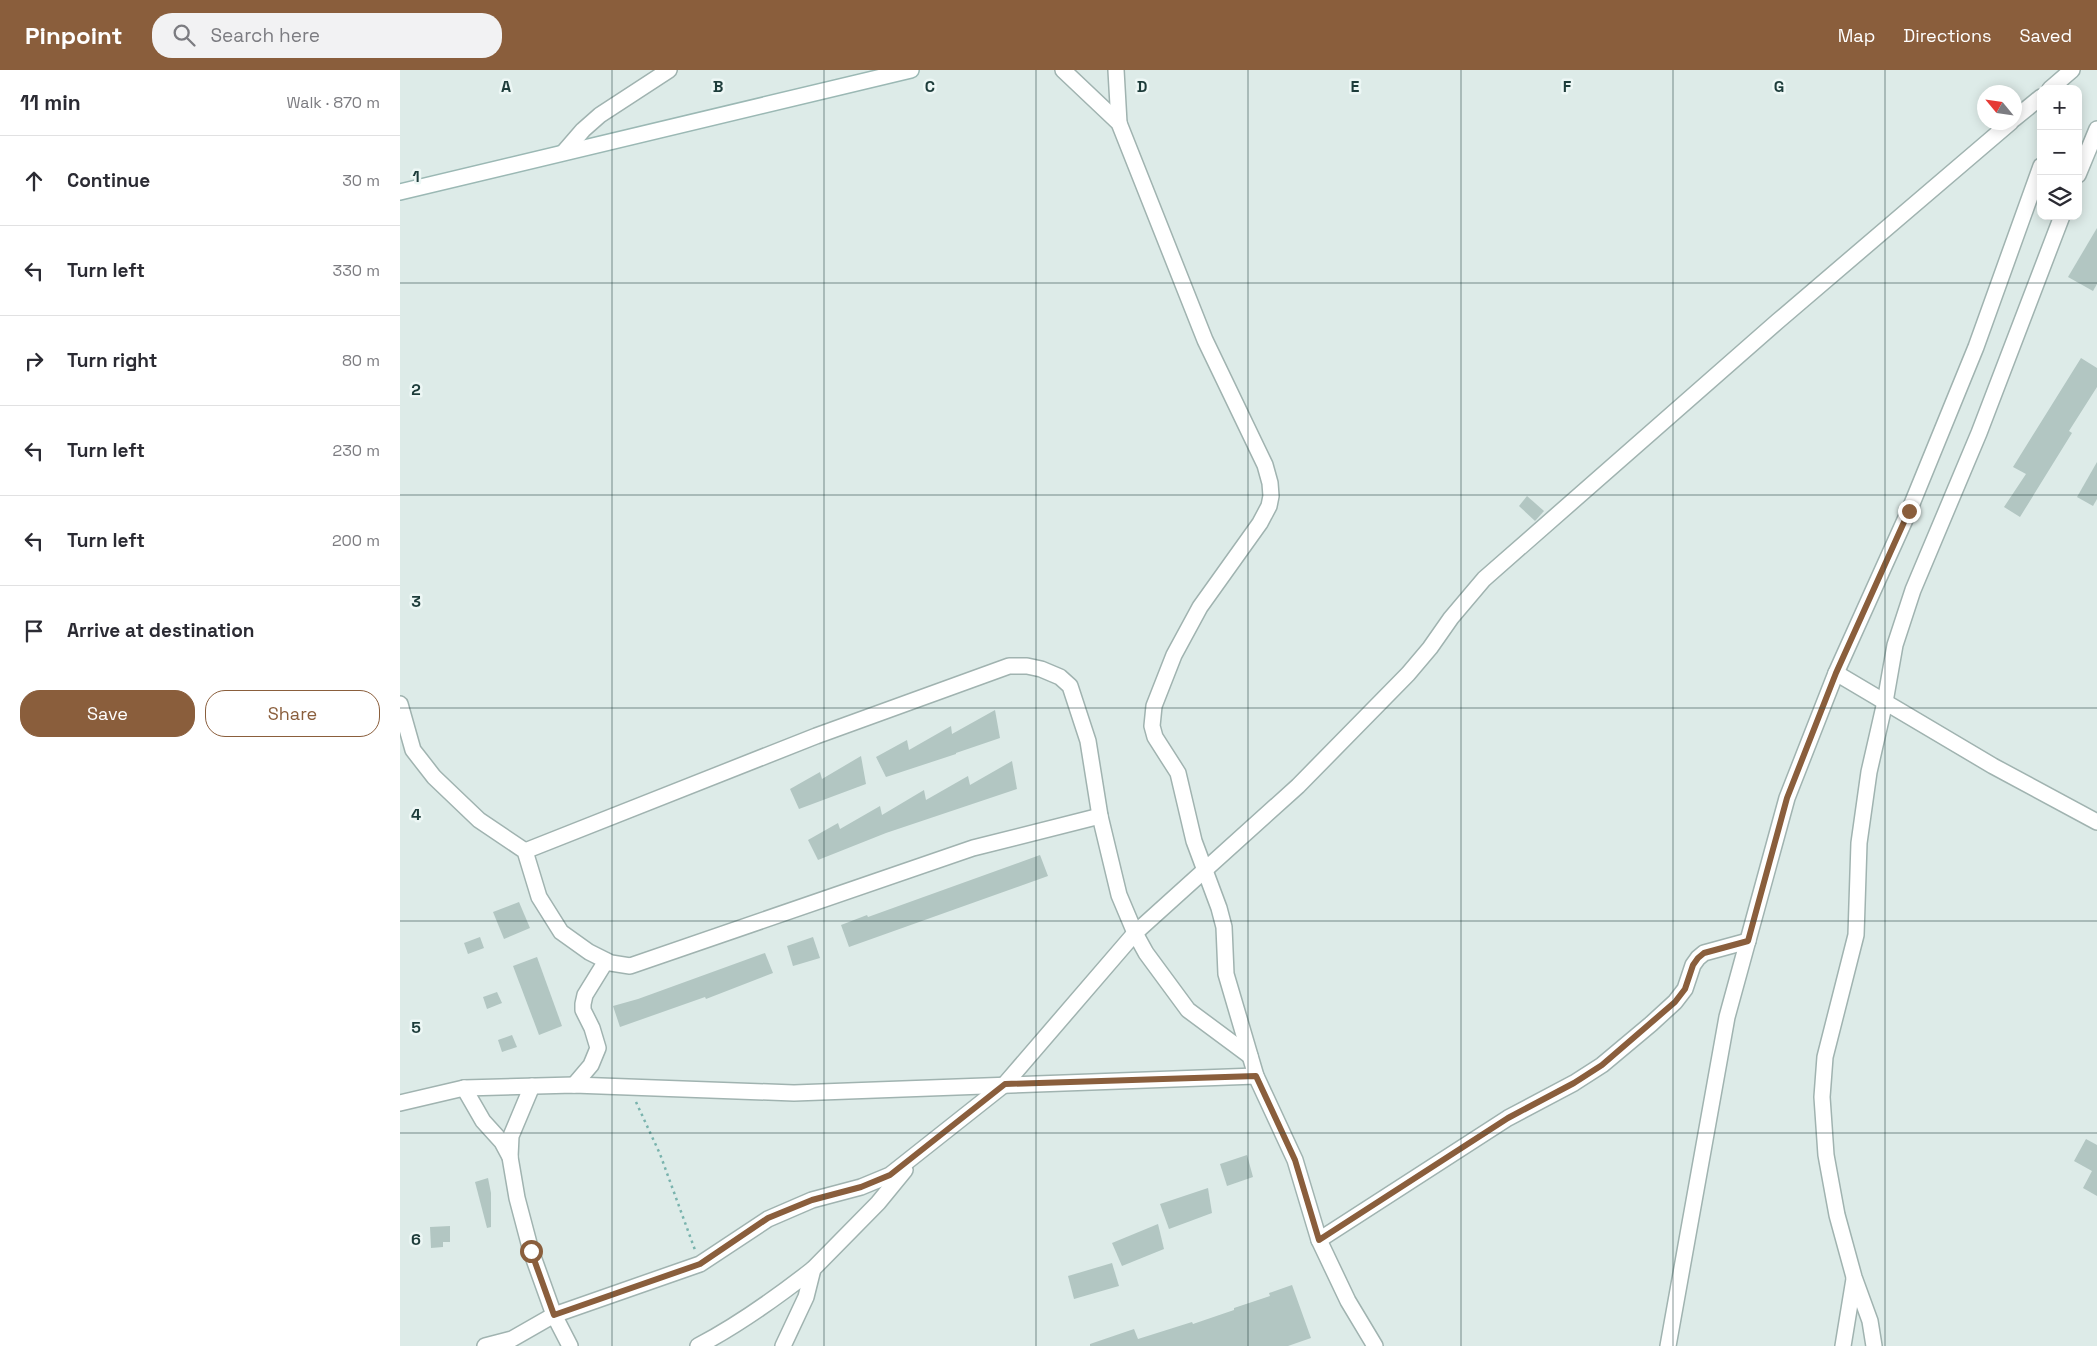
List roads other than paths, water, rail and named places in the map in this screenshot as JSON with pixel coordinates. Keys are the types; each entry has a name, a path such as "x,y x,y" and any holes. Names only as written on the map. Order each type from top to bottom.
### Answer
{"street":[{"path":"564,152 583,130 600,115 669,70"},
{"path":"400,192 888,73 912,70"},
{"path":"1063,70 1118,123"},
{"path":"1116,70 1118,123 1205,340 1265,465 1271,496 1269,506 1260,523 1200,607 1174,656 1154,706 1152,726 1155,737 1180,778 1194,841 1220,908 1224,926 1226,974 1256,1076 1295,1160 1319,1240 1344,1292 1374,1345"},
{"path":"2055,85 2074,70"},
{"path":"2069,85 2074,70"},
{"path":"2022,112 2037,100"},
{"path":"2082,165 2097,129"},
{"path":"485,1346 512,1339 554,1315 700,1264 768,1218 812,1200 861,1187 890,1175 1005,1084 1135,933 1298,786 1408,674 1430,648 1450,618 1484,579 1771,327 2002,130"},
{"path":"1668,1346 1727,1017 1787,798 1836,673 1909,511 1976,347 2038,175"},
{"path":"1874,1346 1870,1321 1854,1277 1838,1215 1828,1164 1822,1098 1825,1057 1856,935 1858,843 1869,772 1896,645 1913,590 1979,433 2060,220"},
{"path":"525,851 816,736 1009,666 1027,666 1040,669 1060,678 1070,686 1088,741 1100,816 1119,895 1135,933 1146,953 1188,1010 1250,1056"},
{"path":"1836,673 1994,766 2097,822"},
{"path":"400,704 413,750 434,776 479,820 525,851 538,897 562,932 589,952 606,961 630,966 973,848 1100,816"},
{"path":"1319,1240 1508,1118 1574,1083 1602,1065 1675,1002 1685,989 1693,965 1698,958 1704,953 1748,941"},
{"path":"574,1085 591,1065 598,1048 592,1028 583,1010 583,1004 585,996 606,961"},
{"path":"400,1102 464,1088 628,1085 794,1093 1256,1076"},
{"path":"532,1086 511,1136 510,1157 517,1198 531,1251 554,1315 570,1346"},
{"path":"464,1088 483,1121 502,1142 510,1157"},
{"path":"698,1346 738,1324 771,1302 813,1269 878,1203 924,1147"},
{"path":"783,1346 806,1297 813,1269"},
{"path":"1843,1346 1854,1277"}]}
